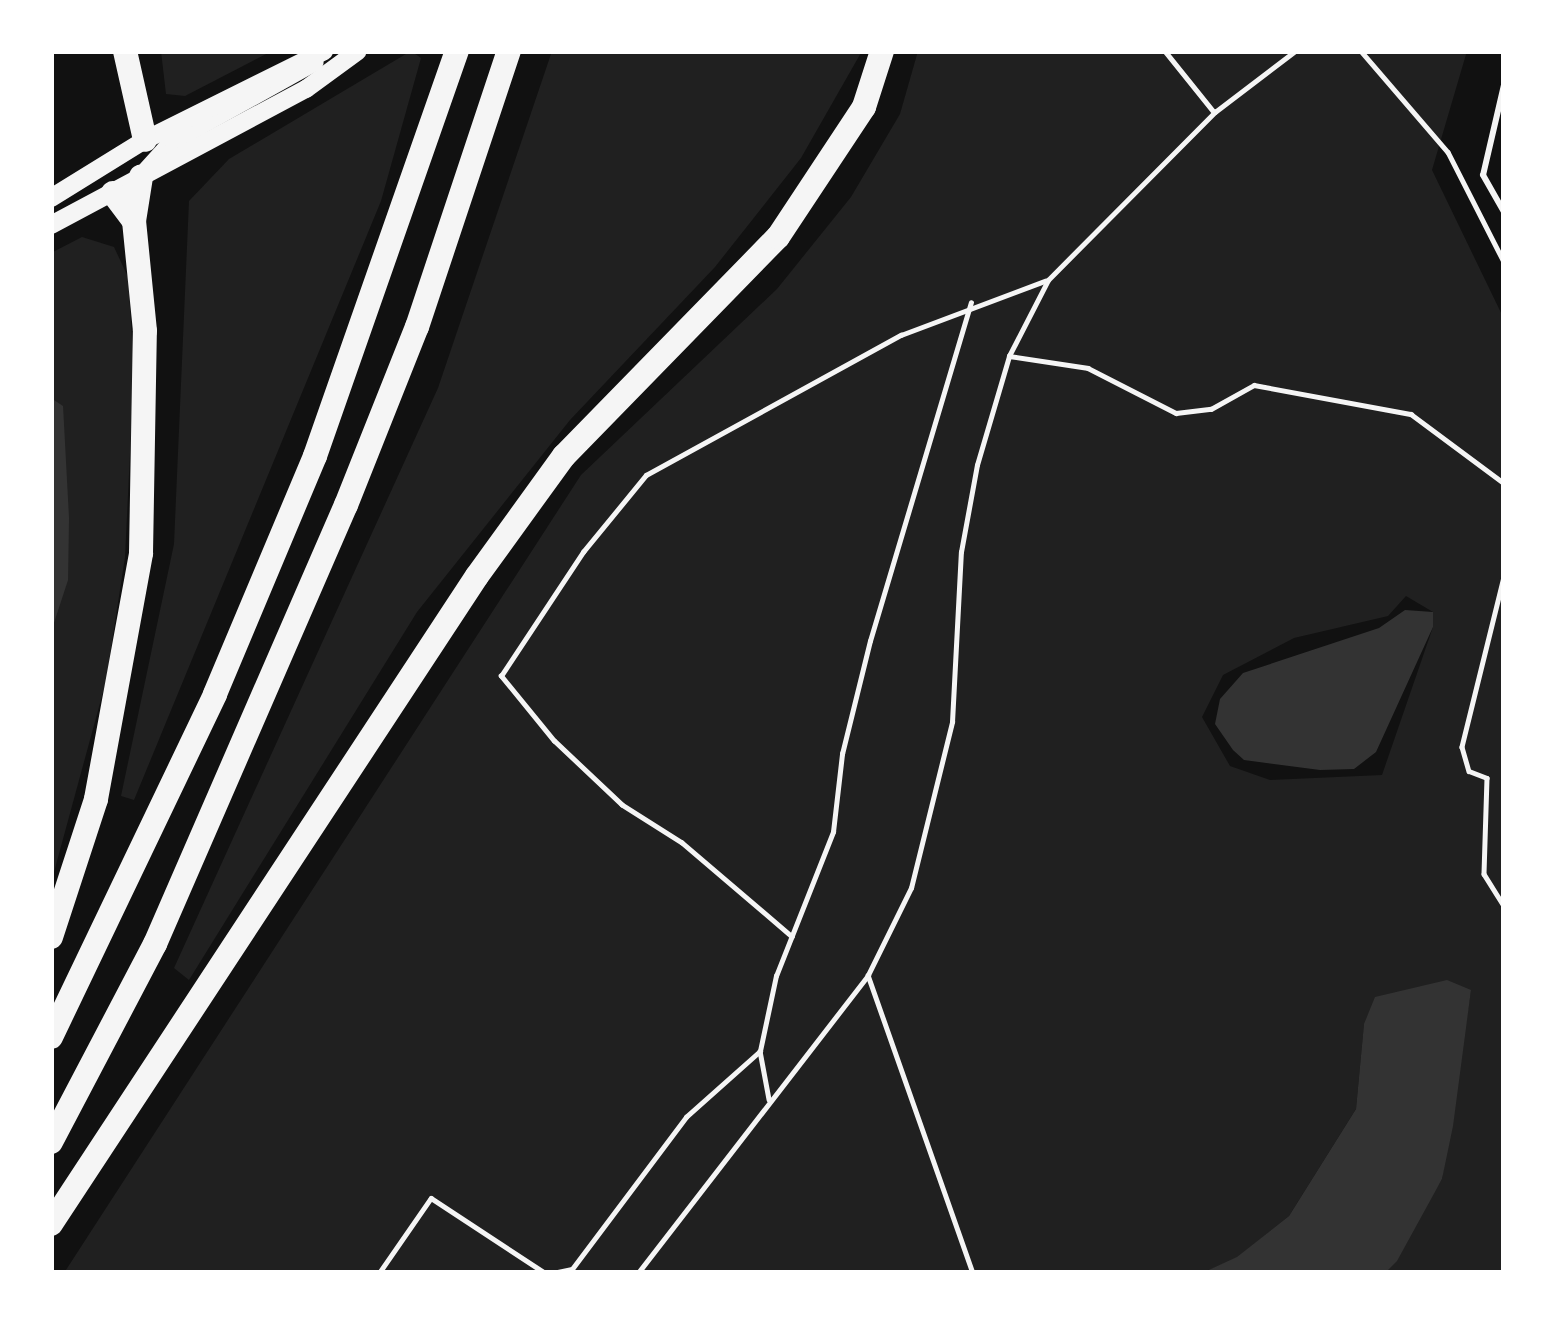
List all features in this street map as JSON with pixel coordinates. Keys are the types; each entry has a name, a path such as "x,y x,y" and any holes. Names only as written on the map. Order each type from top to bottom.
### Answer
{"highway":[{"path":"125,51 159,150"},
{"path":"51,1037 215,694 315,456 457,51"},
{"path":"51,1142 155,944 337,527 417,328 509,51"},
{"path":"51,1224 477,576 564,456 778,237 864,107 882,51"},
{"path":"51,937 112,731 141,553 145,331 134,221 141,177"},
{"path":"113,193 134,221"}],"main road":[{"path":"51,225 141,177 159,150 327,51"},
{"path":"51,198 306,89 358,51"}],"lane":[{"path":"1504,85 1483,175 1504,212"}],"path":[{"path":"1165,51 1215,112"},
{"path":"638,1273 868,975 911,889 952,722 961,552 1009,356 1048,280 1215,112 1295,51"},
{"path":"1361,51 1448,152 1504,262"},
{"path":"792,937 682,843 622,805 501,676 583,552 646,475 971,303 1048,280"},
{"path":"769,1099 760,1051 792,937 833,832 842,754 870,641 971,303"},
{"path":"1009,356 1088,368 1175,413 1211,409 1254,385 1411,415 1504,483"},
{"path":"1504,577 1462,747 1469,771 1487,778 1484,874 1504,906"},
{"path":"868,975 973,1273"},
{"path":"379,1273 431,1198 549,1273 572,1269 686,1117 760,1051"}],"shaded area":[{"path":"161,51 272,51 185,96 166,94"},
{"path":"411,51 421,58 381,201 134,800 121,796 174,544 189,201 229,159"},
{"path":"552,51 862,51 801,158 715,267 570,420 417,612 189,980 174,968 438,388"},
{"path":"918,51 1467,51 1432,170 1504,319 1504,1273 1385,1273 1442,1179 1471,990 1364,1025 1356,1109 1289,1216 1237,1258 1202,1273 64,1273 581,475 777,289 851,197 900,114","holes":["1406,596 1433,612 1433,627 1382,775 1270,780 1230,766 1202,717 1223,675 1294,638 1388,616"]},
{"path":"82,237 114,247 128,277 134,370 125,557 106,681 51,883 51,253"},
{"path":"51,398 63,406 69,518 68,580 51,632"},
{"path":"1405,610 1433,612 1433,627 1376,752 1354,769 1320,770 1244,760 1233,750 1215,724 1220,699 1243,673 1379,628"},
{"path":"1447,980 1471,990 1453,1126 1442,1179 1397,1261 1385,1273 1202,1273 1237,1257 1289,1216 1356,1109 1364,1024 1375,997"}]}
